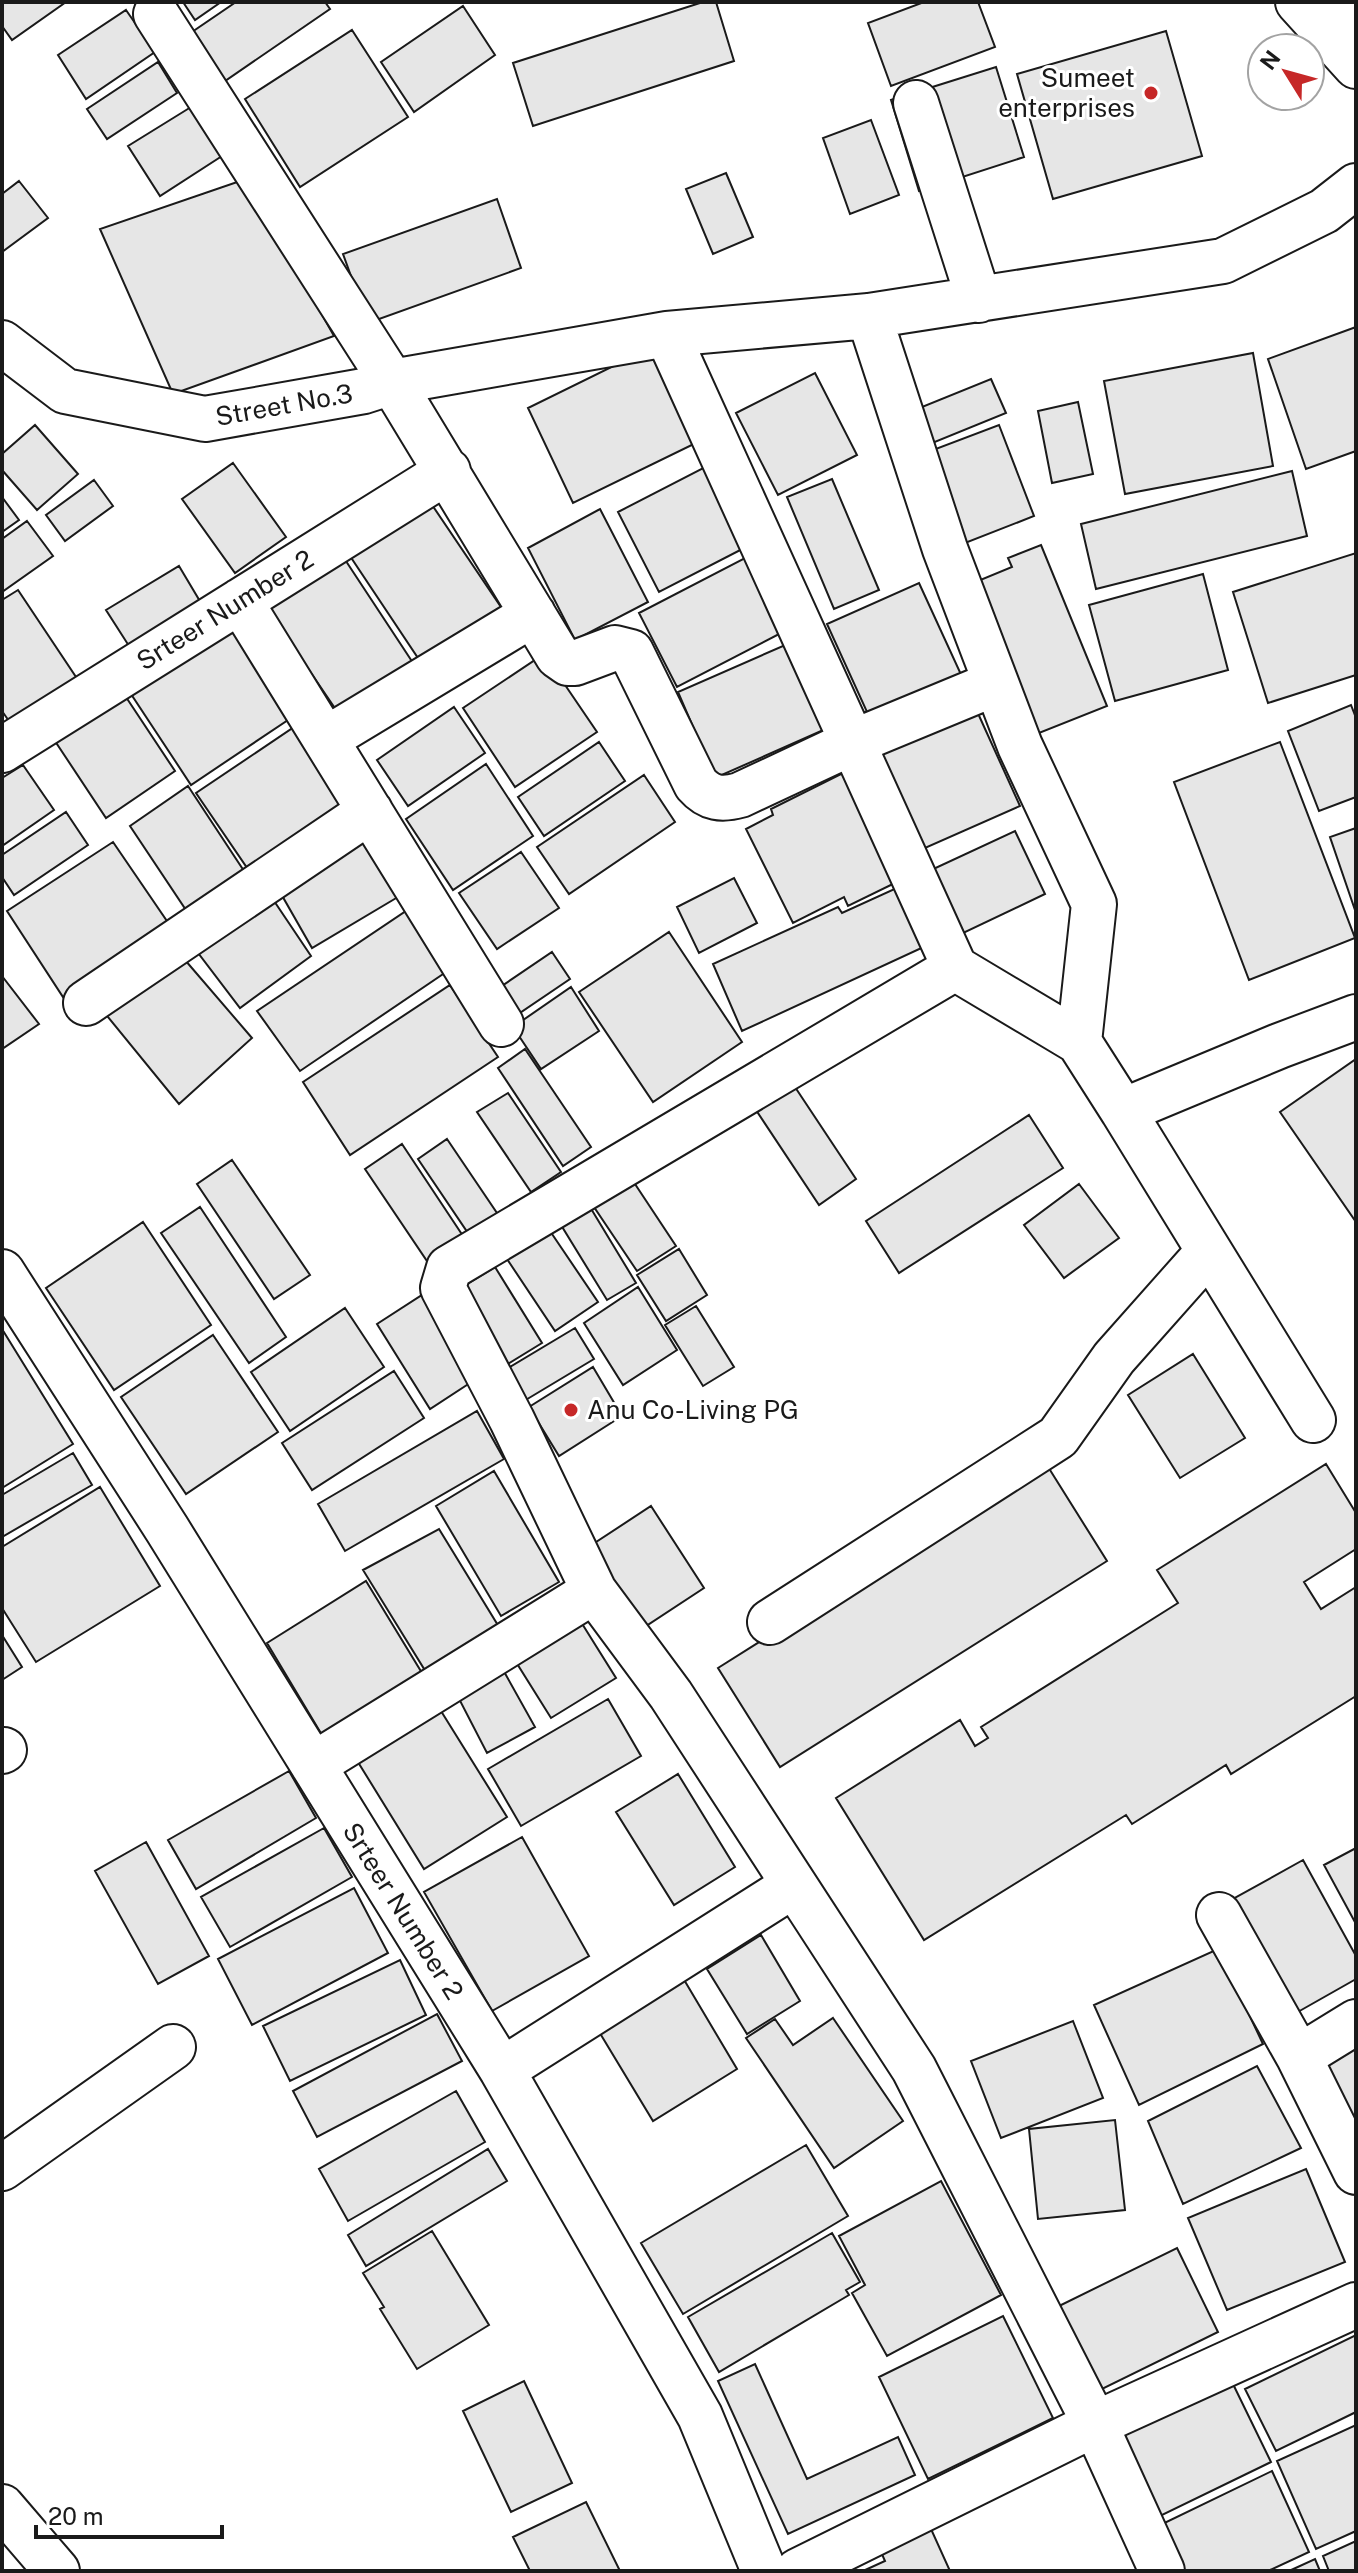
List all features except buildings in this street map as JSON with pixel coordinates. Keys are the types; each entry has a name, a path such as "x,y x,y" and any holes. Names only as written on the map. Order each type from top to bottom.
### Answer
{"main road":[{"path":"1298,2 1356,66"},
{"path":"1345,2 1356,14"},
{"path":"156,14 448,471 558,656 568,663 575,663 615,648 631,652 696,784 703,792 726,799 740,795 851,743 996,683"},
{"path":"916,103 979,300"},
{"name":"Street No.3","path":"2,343 65,391 205,419 364,391 392,382 667,334 869,316 1223,261 1324,211 1356,186"},
{"path":"869,316 945,549 1020,746 1094,904 1079,1042"},
{"path":"667,334 955,968 1079,1042 1313,1420"},
{"name":"Srteer Number 2","path":"2,750 448,471"},
{"path":"240,601 501,1024"},
{"path":"326,739 533,614"},
{"path":"86,1003 370,811"},
{"path":"955,968 449,1268 443,1288 512,1420 594,1591 671,1695 914,2069 1095,2424 1162,2571"},
{"path":"1123,1111 1356,1017"},
{"path":"770,1622 1058,1437 1114,1358 1209,1251"},
{"name":"Srteer Number 2","path":"2,1272 167,1529 502,2070 700,2416 764,2571"},
{"path":"313,1765 594,1591"},
{"path":"502,2070 794,1885"},
{"path":"1219,1915 1299,2057 1356,2172"},
{"path":"1299,2057 1356,2022"},
{"path":"2,2168 173,2047"},
{"path":"798,2571 1095,2424 1356,2305"},
{"path":"2,2507 57,2571"}],"place":[{"name":"Sumeet enterprises","path":"1151,93"},
{"name":"Anu Co-Living PG","path":"571,1410"}]}
